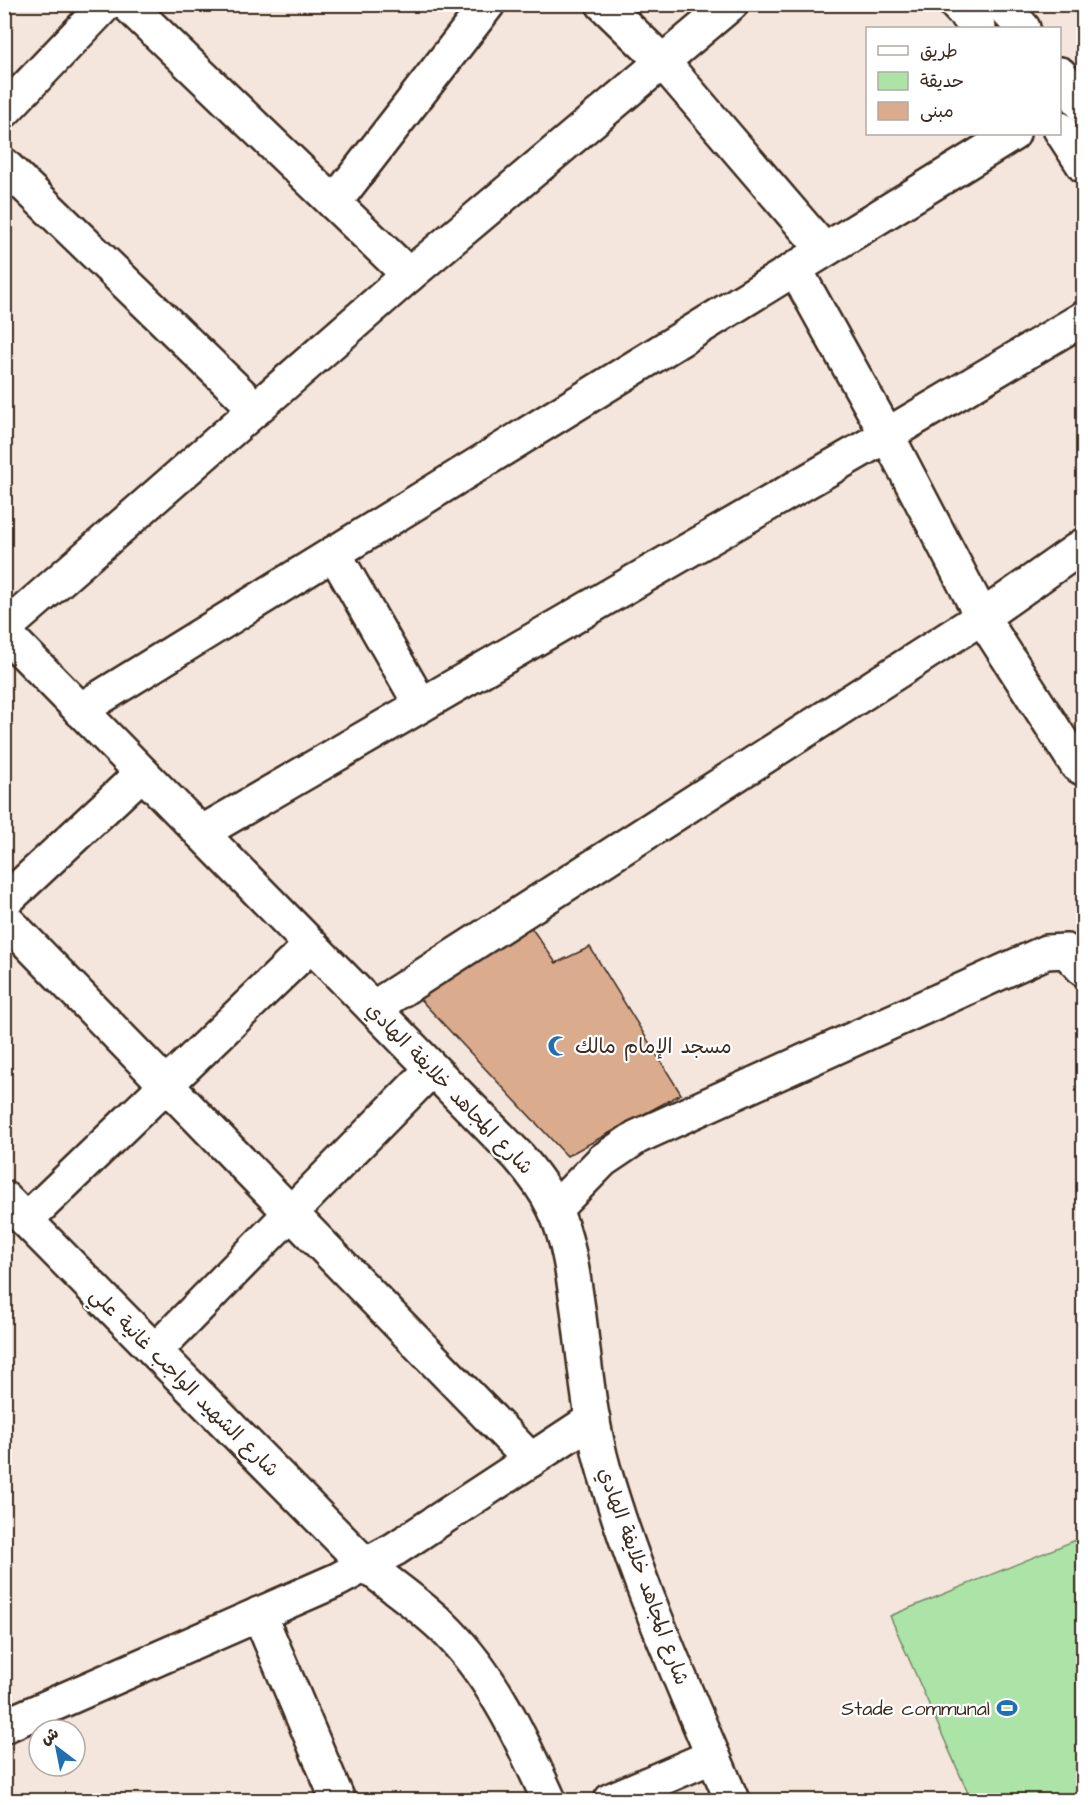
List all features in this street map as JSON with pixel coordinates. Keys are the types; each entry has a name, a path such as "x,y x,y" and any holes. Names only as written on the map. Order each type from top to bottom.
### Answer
{"street":[{"path":"4,111 106,4"},
{"path":"127,4 409,275"},
{"path":"334,203 488,4"},
{"path":"603,4 662,61 824,250"},
{"path":"4,631 409,275 731,4"},
{"path":"956,4 978,27"},
{"path":"1001,4 1022,27"},
{"path":"1061,77 1083,107"},
{"path":"1061,132 1083,166"},
{"path":"80,710 1011,135"},
{"path":"4,165 256,409"},
{"path":"795,268 887,435 982,617 1077,765 1083,769"},
{"path":"201,833 887,435 1083,318"},
{"path":"373,1008 982,617 1083,545"},
{"path":"334,553 421,705"},
{"name":"شارع المجاهد خلايفة الهادي","path":"4,631 532,1172 555,1209 566,1239 573,1270 593,1419 613,1501 649,1603 732,1800"},
{"path":"4,902 142,773"},
{"path":"4,918 531,1460"},
{"path":"15,1209 166,1084 311,945"},
{"path":"555,1209 603,1160 637,1137 1046,952 1066,951 1083,970"},
{"path":"155,1351 432,1069"},
{"name":"شارع الشهيد الواجب غانية علي","path":"15,1209 366,1565 429,1614 466,1653 490,1685 511,1719 549,1800"},
{"path":"4,1726 337,1580 366,1565 405,1543 593,1419"},
{"path":"259,1614 338,1800"},
{"path":"611,1800 713,1756"}],"green space":[{"name":"Stade communal","path":"1083,1537 1083,1800 971,1800 890,1616"}],"building":[{"name":"مسجد الإمام مالك","path":"528,923 556,963 590,947 681,1094 567,1156 419,998"}],"place":[{"name":"مسجد الإمام مالك","path":"558,1046"},
{"name":"Stade communal","path":"1007,1708"}]}
